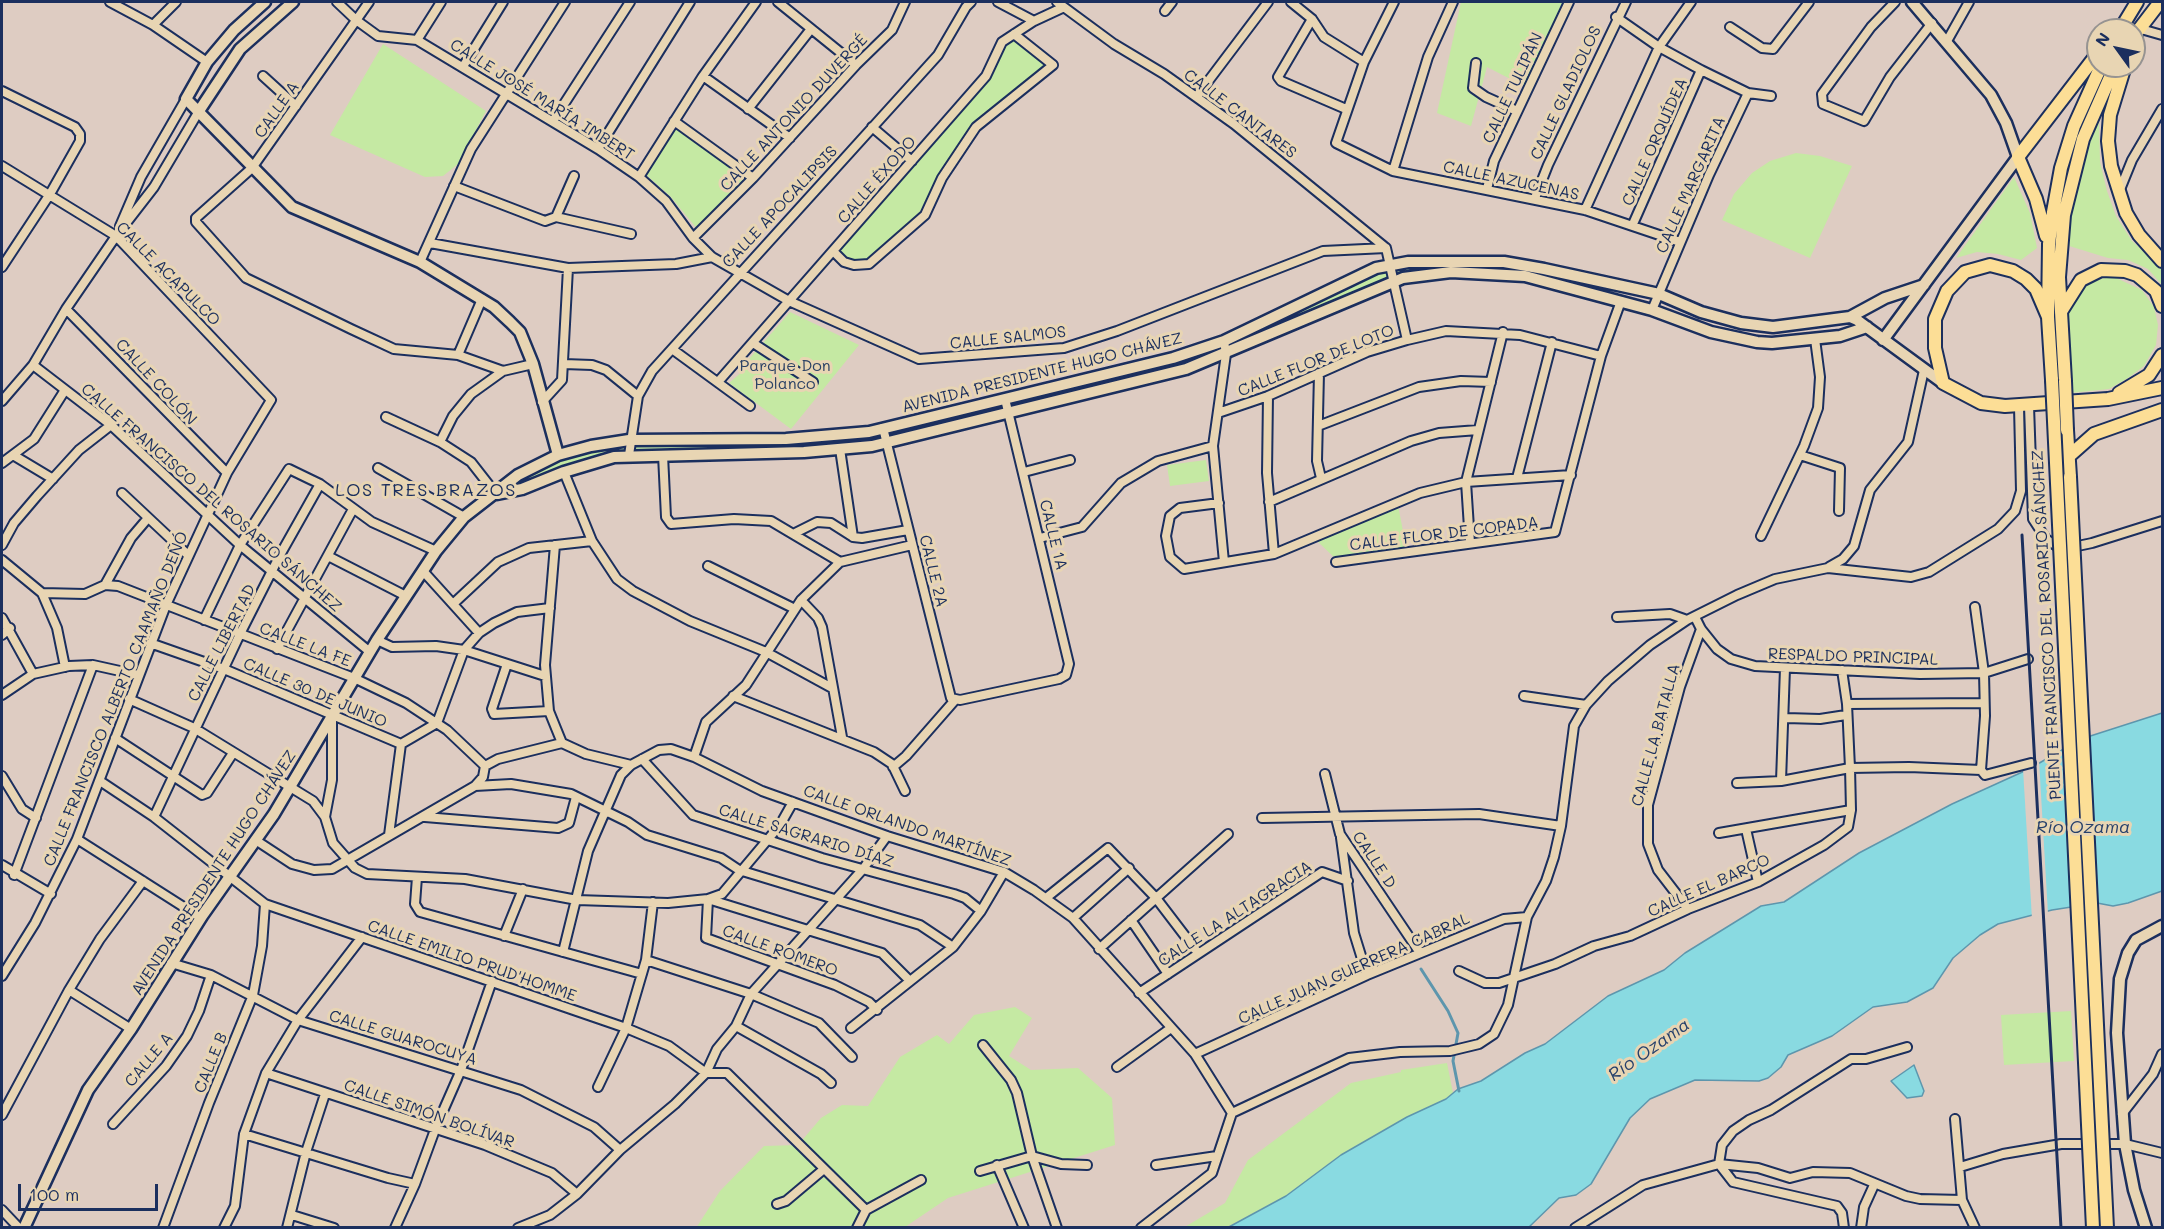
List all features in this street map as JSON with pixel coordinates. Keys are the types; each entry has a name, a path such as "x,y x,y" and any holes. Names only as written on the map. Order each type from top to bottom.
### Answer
{"main road":[{"path":"265,2 234,30 207,62 186,99 292,207 420,262 494,307 520,332 533,364 558,455"},
{"path":"199,111 240,49 292,2"},
{"path":"1912,2 1991,95 2006,123 2036,200 2049,244"},
{"path":"2125,18 2135,2"},
{"path":"2146,20 2160,2"},
{"path":"1883,340 2018,157 2086,69"},
{"path":"2058,380 2050,342 2048,317 2049,244 2061,168 2074,126 2095,78"},
{"path":"2058,380 2063,343 2059,247 2072,173 2099,99 2109,78"},
{"path":"2121,78 2115,94 2108,141 2110,166 2118,193 2139,235 2163,261"},
{"name":"AVENIDA PRESIDENTE HUGO CHÁVEZ","path":"24,1227 88,1090 131,1029 201,918 257,841 377,640 436,551 464,517 518,475 558,455 591,446 629,440 786,439 869,432 1112,374 1224,341 1355,277 1390,264 1504,262 1659,294 1701,312 1741,323 1773,327 1850,318"},
{"path":"1943,383 1935,348 1935,319 1947,291 1965,272 1990,265 2013,272 2026,279 2036,289 2048,317"},
{"path":"2062,311 2081,280 2101,270 2125,271 2138,275 2156,291 2163,306"},
{"name":"AVENIDA PRESIDENTE HUGO CHÁVEZ","path":"496,494 522,489 564,472 629,455 840,449 886,442 1186,369 1392,282 1403,278 1451,272 1525,276 1652,310 1737,339 1772,344 1840,336 1867,327"},
{"path":"1850,318 1885,298 1924,285"},
{"path":"1850,318 1867,327 1943,383 1981,403 2024,406 2108,399 2163,388"},
{"path":"2050,342 2063,343"},
{"path":"2108,399 2139,384 2150,375 2163,356"},
{"name":"PUENTE FRANCISCO DEL ROSARIO SÁNCHEZ","path":"2058,380 2067,430 2070,477 2106,1227"},
{"name":"PUENTE FRANCISCO DEL ROSARIO SÁNCHEZ","path":"2058,380 2093,1227"},
{"path":"2068,457 2094,434 2163,410"},
{"path":"518,475 515,483 522,489"},
{"path":"2146,1227 2134,1190 2125,1144 2117,1033 2120,979 2123,966 2136,940 2163,926"}],"street":[{"path":"110,2 153,25 207,62"},
{"path":"153,25 176,2"},
{"name":"CALLE JOSÉ MARÍA IMBERT","path":"337,2 378,36 417,40 464,66 598,149 639,177 666,201 693,238 712,257"},
{"name":"CALLE A","path":"369,2 252,168 196,218 196,222 246,278 394,349 458,355"},
{"path":"417,40 441,2"},
{"path":"464,66 503,2"},
{"path":"420,262 471,149 565,2"},
{"path":"553,121 630,2"},
{"path":"598,149 690,2"},
{"path":"639,177 703,76 756,2"},
{"path":"778,2 856,65"},
{"name":"CALLE ANTONIO DUVERGÉ","path":"693,238 753,178 856,65 892,30 905,2"},
{"name":"CALLE APOCALIPSIS","path":"629,455 629,440 638,396 652,371 738,273 938,55 966,7 972,2"},
{"path":"998,2 1034,21"},
{"path":"1165,10 1172,2"},
{"path":"1197,96 1268,2"},
{"path":"1291,2 1312,19 1324,37 1364,62"},
{"path":"1312,19 1278,77 1281,81 1346,109 1364,62 1394,2"},
{"path":"1392,171 1428,57 1454,2"},
{"name":"CALLE TULIPÁN","path":"1487,189 1494,161 1569,2"},
{"name":"CALLE GLADIOLOS","path":"1535,198 1616,17 1626,2"},
{"path":"1585,210 1659,47 1691,2"},
{"path":"1730,27 1762,48 1773,49 1806,2"},
{"path":"1895,2 1871,27 1822,94 1823,104 1864,121 1890,77 1932,23"},
{"path":"1947,41 1969,2"},
{"name":"CALLE ÉXODO","path":"718,382 986,76 1002,42 1060,5"},
{"name":"CALLE CANTARES","path":"1060,5 1197,96 1386,248"},
{"path":"1616,17 1659,47 1701,70 1748,93 1771,96"},
{"path":"748,109 812,29"},
{"path":"2146,33 2163,35"},
{"path":"833,251 844,262 854,265 869,264 925,215 942,178 976,127 1053,65 1014,34"},
{"path":"1476,63 1473,88 1486,97 1517,111"},
{"name":"CALLE ORQUÍDEA","path":"1633,224 1701,70"},
{"path":"263,76 296,106"},
{"path":"703,76 790,138"},
{"path":"2,91 75,127 80,134 80,141 50,194 2,267"},
{"name":"CALLE MARGARITA","path":"1652,310 1680,242 1748,93"},
{"path":"116,236 141,177 186,99"},
{"name":"CALLE AZUCENAS","path":"1346,109 1335,139 1339,145 1392,171 1535,198 1585,210 1633,224 1680,242"},
{"path":"2118,193 2132,160 2163,109"},
{"path":"2,401 33,366 66,309 116,236 154,187 199,111"},
{"path":"674,121 753,178"},
{"path":"872,127 912,161"},
{"name":"CALLE ACAPULCO","path":"2,166 116,236 271,400"},
{"path":"556,217 574,176"},
{"path":"454,186 545,221 556,217 631,234"},
{"path":"430,243 568,268 676,264 712,257"},
{"path":"1386,248 1407,339"},
{"name":"CALLE SALMOS","path":"712,257 789,301 919,359 1064,348 1117,331 1323,251 1386,248"},
{"path":"542,402 562,380 568,268"},
{"path":"482,299 458,355 503,372"},
{"path":"1218,503 1174,511 1170,516 1166,536 1170,557 1184,569 1274,555 1420,494 1466,482 1571,475 1601,356 1621,301"},
{"name":"CALLE COLÓN","path":"66,309 153,395 197,446 228,473"},
{"name":"CALLE FLOR DE LOTO","path":"1218,413 1268,396 1367,352 1407,339 1446,332 1503,332 1552,342 1601,356"},
{"path":"1470,543 1466,482 1503,332"},
{"path":"1761,536 1800,455 1818,408 1820,377 1815,339"},
{"path":"1224,341 1226,354 1213,446 1224,562"},
{"path":"1517,478 1552,342"},
{"path":"753,343 813,382"},
{"path":"672,349 750,406"},
{"path":"440,442 453,416 471,394 503,372 533,364"},
{"path":"564,364 592,365 606,370 638,396"},
{"name":"CALLE FRANCISCO DEL ROSARIO SÁNCHEZ","path":"33,366 111,425 208,512 240,545 370,652"},
{"path":"1828,568 1843,559 1854,546 1870,490 1908,442 1924,370"},
{"path":"1319,373 1317,461 1321,478"},
{"path":"1318,426 1419,387 1461,381 1491,382"},
{"path":"2,388 11,393"},
{"path":"2,463 34,439 65,390"},
{"path":"1268,396 1267,473 1274,555"},
{"name":"CALLE 1A","path":"957,700 1059,679 1066,675 1070,664 1005,399"},
{"name":"CALLE FRANCISCO ALBERTO CAAMAÑO DEÑÓ","path":"2,976 51,894 77,839 150,643 188,555 228,473 271,400"},
{"path":"1141,1227 1212,1173 1232,1113 1349,1058 1469,1048 1494,1034 1508,1005 1527,917 1546,881 1562,826 1574,726 1586,705 1608,681 1650,645 1691,618 1775,579 1828,568 1911,577 1929,572 1998,529 2014,511 2021,490 2024,406"},
{"path":"2024,406 2033,519 2046,539 2055,545 2073,547 2163,520"},
{"path":"386,417 440,442 471,462 496,494"},
{"path":"2,545 14,523 79,450 111,425"},
{"name":"CALLE 2A","path":"883,428 948,693 957,700"},
{"path":"1269,501 1424,437 1478,430"},
{"path":"1040,538 1082,527 1121,483 1158,461 1213,446"},
{"path":"840,449 853,537"},
{"path":"13,454 53,479"},
{"path":"663,455 666,517 671,524 757,519 771,521 795,533 840,562"},
{"path":"1800,455 1840,468 1839,511"},
{"path":"1024,472 1070,460"},
{"path":"378,468 464,517"},
{"path":"204,620 240,545 287,470 293,469 320,484 372,522 436,551"},
{"path":"564,472 592,542 617,579 633,591 690,621 766,652 832,688"},
{"name":"CALLE FLOR DE COPADA","path":"1336,562 1555,532 1571,475"},
{"name":"CALLE LIBERTAD","path":"154,817 240,634 320,484"},
{"path":"122,493 188,555"},
{"path":"277,649 353,509"},
{"path":"42,593 85,594 105,585 131,538 148,518"},
{"path":"795,533 817,522 831,523 853,537 862,538 908,530"},
{"path":"453,604 498,562 529,548 592,542"},
{"path":"555,545 546,676 549,711 562,743"},
{"path":"694,757 706,722 746,685 801,600 840,562 912,545"},
{"path":"328,556 406,596"},
{"path":"2,560 42,593 57,628 65,667"},
{"path":"708,566 795,609"},
{"path":"423,571 479,633"},
{"name":"CALLE LA FE","path":"105,585 118,586 354,678"},
{"path":"801,600 818,618 822,627 842,737"},
{"path":"1975,607 1984,673 1980,770"},
{"path":"389,836 401,744 437,723 464,650 479,633 517,612 550,608"},
{"path":"1617,617 1670,614 1691,618"},
{"path":"2,618 10,628 33,674"},
{"name":"RESPALDO PRINCIPAL","path":"1691,618 1717,649 1731,659 1755,666 1920,674 1984,673 2028,659"},
{"path":"2,635 10,628"},
{"name":"CALLE LA BATALLA","path":"1688,909 1658,870 1648,844 1648,805 1680,687 1701,629"},
{"path":"377,640 392,647 436,646 464,650 546,676"},
{"name":"CALLE 30 DE JUNIO","path":"150,643 224,669 332,717 401,744"},
{"path":"507,664 492,709 494,714 549,711"},
{"path":"14,875 93,665"},
{"path":"2,695 33,674 65,667 93,665 138,675"},
{"path":"1781,781 1785,668"},
{"name":"CALLE EL BARCO","path":"1459,971 1485,983 1499,982 1555,964 1594,946 1630,936 1688,909 1758,882 1824,845 1848,828 1851,810 1850,768 1847,704 1842,670"},
{"path":"354,678 406,703 437,723 485,766"},
{"path":"733,696 842,737 874,752 893,767 904,791"},
{"path":"1524,696 1586,705"},
{"path":"129,699 194,728 313,801 325,817 333,843 355,868 367,874 465,879 577,900 653,902 708,899 722,894 780,825 793,802"},
{"path":"893,767 914,748 957,700"},
{"path":"1847,704 1983,703"},
{"path":"1785,718 1820,719 1846,715"},
{"path":"325,817 332,780 332,717"},
{"path":"115,738 202,795 206,794 233,753"},
{"path":"485,766 498,759 562,743 586,754 631,765"},
{"name":"CALLE ORLANDO MARTÍNEZ","path":"631,765 663,748 694,757 762,791 887,836 1004,872 1047,898 1073,918 1195,1054 1232,1113"},
{"name":"CALLE SAGRARIO DÍAZ","path":"642,759 693,815 822,858 954,894 965,898 981,911"},
{"path":"1737,783 1781,781 1850,768 1909,767 1980,770 1985,775 2031,763"},
{"path":"563,952 588,851 621,775 631,765"},
{"path":"257,841 292,864 314,870 332,869 475,786 483,777 485,766"},
{"name":"CALLE D","path":"1325,774 1340,834 1420,953"},
{"path":"2,776 22,808 36,818"},
{"name":"CALLE EMILIO PRUD'HOMME","path":"100,781 154,817 266,904 626,1028 669,1046 706,1073"},
{"path":"475,786 511,784 576,797 647,835 722,858 740,870 920,925 953,947"},
{"path":"424,817 558,828 568,824 576,797"},
{"path":"1719,833 1851,810"},
{"path":"1262,818 1479,814 1562,826"},
{"path":"1746,830 1758,882"},
{"path":"1099,949 1228,834"},
{"path":"1340,834 1354,933 1367,975"},
{"path":"518,1227 550,1215 577,1194 620,1150 675,1104 706,1073 717,1049 736,1026 752,994 863,869 887,836"},
{"path":"77,839 201,918"},
{"path":"1047,898 1108,848 1156,898 1198,953"},
{"path":"2,865 14,875 51,894"},
{"path":"1073,918 1129,868"},
{"path":"851,1028 877,1010 953,947 981,911 1004,872"},
{"name":"CALLE LA ALTAGRACIA","path":"1139,993 1322,872 1348,881"},
{"path":"417,877 415,904 420,912 642,974"},
{"path":"2,1115 69,990 100,939 143,881"},
{"path":"504,936 523,889"},
{"path":"708,899 882,953 910,981"},
{"name":"CALLE ROMERO","path":"708,899 706,939 780,963 834,985 869,1002 877,1010"},
{"path":"598,1087 626,1028 646,960 653,902"},
{"name":"CALLE B","path":"163,1227 209,1103 253,995 262,946 266,904"},
{"name":"CALLE JUAN GUERRERA CABRAL","path":"1195,1054 1420,953 1504,919 1527,917"},
{"path":"1131,920 1168,974"},
{"path":"224,1227 235,1206 244,1134 266,1073 298,1020 362,937"},
{"path":"646,960 752,994 825,1027 852,1057"},
{"name":"CALLE GUAROCUYA","path":"171,963 211,975 298,1020 521,1090 594,1127 620,1150"},
{"name":"CALLE A","path":"113,1124 166,1065 187,1036 199,1011 211,975"},
{"path":"395,1227 415,1184 435,1127 461,1070 492,981"},
{"path":"69,990 131,1029"},
{"path":"736,1026 821,1074 831,1083"},
{"path":"1117,1067 1171,1028"},
{"path":"982,1045 1011,1080 1017,1093 1032,1156 1058,1227"},
{"path":"1844,1227 1842,1213 1837,1206 1771,1189 1742,1186 1733,1182 1719,1164 1722,1145 1733,1131 1749,1120 1791,1098 1851,1059 1866,1059 1907,1047"},
{"path":"2122,1114 2153,1074 2163,1054"},
{"name":"CALLE SIMÓN BOLÍVAR","path":"266,1073 325,1094 435,1127 552,1173 577,1194"},
{"path":"706,1073 727,1073 866,1210"},
{"path":"287,1227 292,1215 306,1152 325,1094"},
{"path":"1955,1119 1962,1200 1975,1227"},
{"path":"244,1134 388,1178 415,1184"},
{"path":"1960,1167 2003,1154 2041,1147 2094,1142 2125,1144 2163,1153"},
{"path":"980,1171 1032,1156 1061,1164 1087,1165"},
{"path":"1156,1165 1217,1156"},
{"path":"1575,1227 1643,1185 1719,1164 1758,1168 1790,1178 1813,1172 1850,1173 1864,1177 1875,1185 1920,1199 1962,1200"},
{"path":"997,1165 1024,1227"},
{"path":"777,1204 786,1201 824,1169"},
{"path":"857,1227 866,1210 921,1180"},
{"path":"1861,1227 1864,1207 1875,1185"},
{"path":"2,1210 19,1227"},
{"path":"292,1215 334,1227"}],"green space":[{"path":"1461,2 1567,2 1526,87 1487,67 1471,126 1437,113"},
{"path":"1014,37 1053,64 974,126 923,214 867,262 854,263 845,260 836,251 987,79 1003,44"},
{"path":"383,44 486,111 458,164 443,176 425,177 330,135"},
{"path":"2099,118 2100,162 2116,216 2132,241 2162,268 2162,285 2148,269 2128,260 2108,258 2066,245 2072,201 2088,144"},
{"path":"675,124 749,178 698,230 670,196 644,173"},
{"path":"1796,153 1820,156 1852,166 1810,258 1722,220 1734,194 1752,173 1770,161"},
{"path":"2014,177 2030,213 2037,248 2021,260 1977,252 1956,258"},
{"path":"1402,265 1434,267 1397,274 1226,350 1106,387 874,444 616,453 530,483 524,482 523,479 557,461 615,443 870,433 1220,341 1378,271"},
{"path":"2114,277 2142,290 2154,307 2158,325 2156,345 2144,366 2109,389 2071,393 2068,316 2076,296 2087,285 2098,279"},
{"name":"Parque Don Polanco","path":"790,312 859,345 791,429 729,383 744,370 748,360"},
{"path":"1206,460 1209,481 1170,486 1167,465"},
{"path":"1398,505 1407,552 1337,560 1316,540"},
{"path":"1015,1007 1032,1018 1009,1056 1031,1070 1078,1068 1112,1098 1115,1145 948,1198 905,1227 696,1228 720,1191 764,1146 798,1145 821,1118 842,1105 868,1106 900,1057 937,1035 949,1044 974,1015"},
{"path":"2071,1011 2074,1061 2004,1065 2001,1015"},
{"path":"1447,1063 1453,1093 1446,1099 1407,1117 1341,1155 1286,1196 1227,1227 1183,1228 1225,1203 1248,1160 1351,1083 1401,1072 1401,1070"}],"water":[{"name":"Río Ozama","path":"2162,713 2162,891 2128,903 2113,906 2097,903 2052,910 1998,924 1980,935 1953,958 1933,988 1907,1002 1873,1007 1832,1036 1788,1055 1781,1067 1768,1078 1759,1081 1695,1080 1650,1099 1630,1118 1591,1184 1576,1195 1559,1198 1529,1227 1227,1228 1286,1196 1341,1155 1407,1117 1446,1099 1458,1089 1481,1081 1525,1053 1545,1044 1608,996 1664,970 1685,953 1761,906 1784,902 1859,853 1952,804 2029,769 2081,739"},
{"path":"1914,1065 1924,1091 1922,1096 1907,1098 1891,1081"}],"pier":[{"path":"2039,760 2048,914 2032,919 2023,769"}],"waterway":[{"path":"1421,969 1448,1011 1458,1033 1453,1061 1459,1091"}],"railway":[{"path":"2022,535 2061,1228"}],"district":[{"name":"LOS TRES BRAZOS","path":"426,490"}]}
